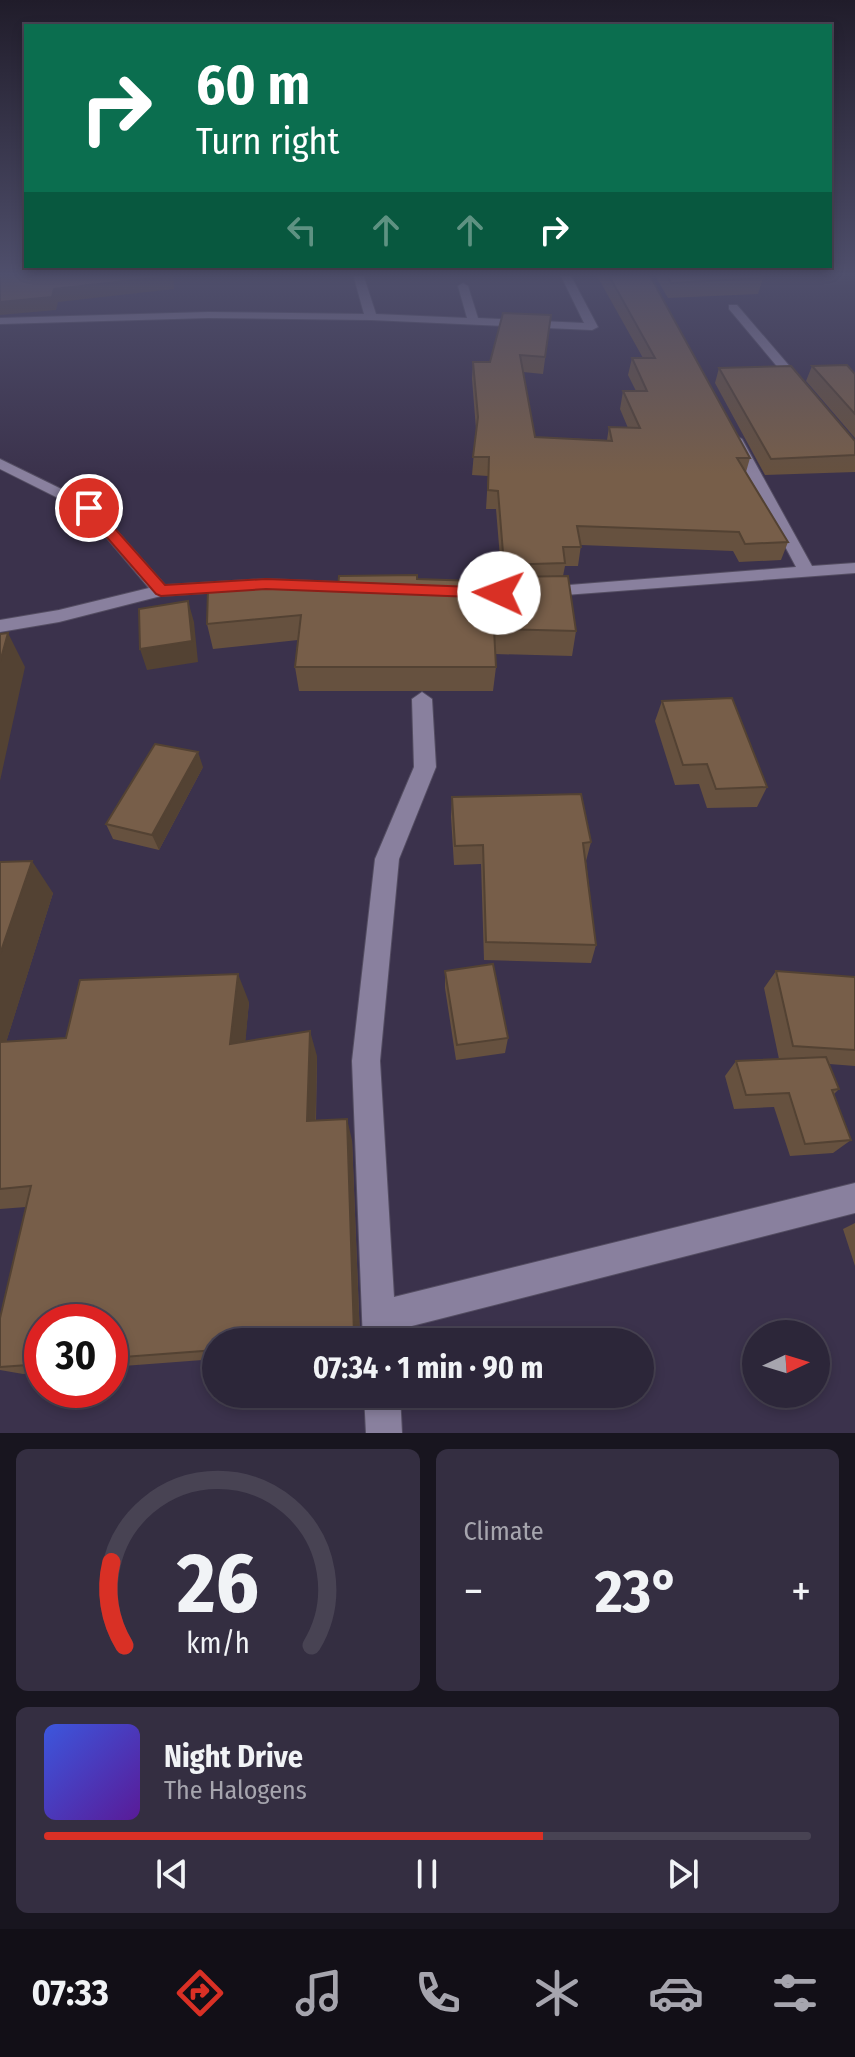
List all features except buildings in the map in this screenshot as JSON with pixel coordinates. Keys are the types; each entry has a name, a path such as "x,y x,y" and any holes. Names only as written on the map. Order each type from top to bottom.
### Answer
{"street":[{"path":"762,341 804,391"},
{"path":"727,423 807,572"},
{"path":"0,463 89,508 161,591"},
{"path":"529,594 855,568"},
{"path":"0,626 59,616 161,591 266,584 390,589"},
{"path":"379,1328 366,1061 387,859 425,767 422,699"},
{"path":"386,1328 855,1198"},
{"path":"383,1408 384,1433"}],"route":[{"path":"89,508 161,591 266,584 499,593"}]}
